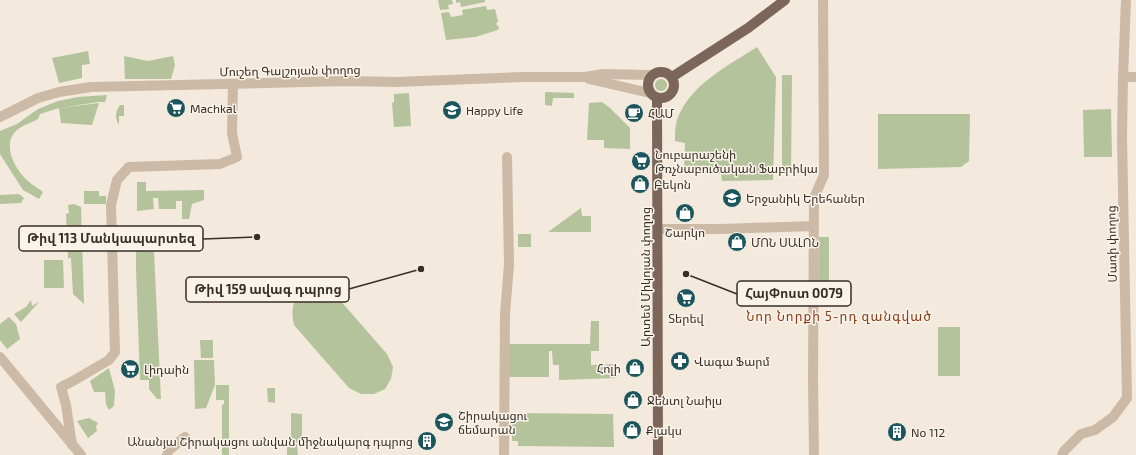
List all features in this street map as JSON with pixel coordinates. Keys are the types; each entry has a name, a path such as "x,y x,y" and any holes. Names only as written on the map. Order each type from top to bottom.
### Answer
{"main road":[{"path":"672,77 748,28 785,0"},
{"path":"664,72 672,77 674,85 672,94 668,97 654,96 648,83 652,75 664,72"},
{"name":"Արտեմ Միկոյան փողոց","path":"654,96 658,229 658,455"}],"street":[{"path":"814,455 813,226 814,198 824,175 823,0"},
{"name":"Մառի փողոց","path":"1062,455 1064,451 1081,434 1095,430 1113,417 1127,398 1123,207 1123,77 1126,0"},
{"name":"Մուշեղ Գալշոյան փողոց","path":"0,117 38,98 74,89 92,87 347,81 397,82 522,77 585,78 603,74 652,75"},
{"path":"1123,77 1136,77"},
{"name":"Մուշեղ Գալշոյան փողոց","path":"585,78 654,96"},
{"path":"72,445 66,405 61,387 109,360 115,352 111,205 117,180 129,167 220,164 237,157 232,133 233,84"},
{"path":"504,455 505,314 510,264 507,157"},
{"path":"658,229 813,226"},
{"path":"0,357 81,455"},
{"path":"168,455 169,450 185,437"}],"green space":[{"path":"438,0 452,0 453,4 448,5 449,9 440,10"},
{"path":"456,0 485,0 485,2 461,7 460,2 456,3"},
{"path":"486,6 487,10 495,9 498,21 496,24 499,27 498,30 475,37 446,40 441,13 449,12 451,17 463,15 462,10"},
{"path":"757,47 776,77 773,180 722,181 721,174 703,174 700,171 684,172 685,143 675,141 676,122 683,107 700,86 711,77"},
{"path":"88,51 90,64 82,65 82,78 59,83 52,58"},
{"path":"124,56 148,61 173,56 175,65 171,79 125,79"},
{"path":"782,75 792,75 791,173 782,173"},
{"path":"659,79 663,79 667,85 663,91 659,91 655,87 655,83"},
{"path":"545,92 574,93 574,98 553,98 552,106 545,105"},
{"path":"409,93 411,126 394,127 392,103 394,102 394,94"},
{"path":"107,95 105,102 60,108 99,103 92,125 61,123 59,108 40,114 38,119 16,131 10,142 13,160 25,178 43,192 39,199 23,190 0,154 0,131 17,124 38,109 58,101 78,97"},
{"path":"602,102 630,128 630,149 604,148 604,140 587,140 589,103"},
{"path":"120,105 124,105 124,116 119,116 119,125 116,115"},
{"path":"1111,109 1112,157 1084,157 1083,110"},
{"path":"878,114 970,114 969,161 961,167 878,169"},
{"path":"137,182 146,182 146,191 204,190 204,200 192,204 189,219 182,219 182,201 176,201 176,209 159,209 158,198 153,198 154,209 137,211"},
{"path":"84,191 99,191 99,196 106,196 106,204 84,204"},
{"path":"19,194 24,198 21,203 0,204 0,195"},
{"path":"74,204 81,207 84,304 73,294 71,258 68,258 66,214 69,213 68,205"},
{"path":"581,208 582,216 591,216 591,232 548,232"},
{"path":"518,234 531,234 531,247 518,247"},
{"path":"819,237 829,237 829,293 818,293"},
{"path":"136,250 154,252 161,399 157,399 149,389 149,380 140,380"},
{"path":"44,260 63,260 64,288 44,288"},
{"path":"311,288 324,288 332,291 387,354 393,367 391,379 385,389 374,394 361,394 349,388 294,325 292,312 294,303 300,295"},
{"path":"31,300 32,306 39,302 21,322 14,314 26,307"},
{"path":"9,317 16,324 20,339 7,349 0,340 0,324"},
{"path":"591,321 599,321 599,351 591,351 591,365 617,364 617,378 559,380 559,365 553,365 552,351 549,351 549,377 508,377 509,344 590,344"},
{"path":"938,327 960,327 960,376 938,376"},
{"path":"200,340 213,340 213,358 201,358"},
{"path":"194,360 214,360 215,385 206,408 195,409"},
{"path":"109,368 115,391 114,406 109,410 106,404 105,392 94,392 90,381"},
{"path":"216,385 229,385 229,455 222,455 222,405 224,404 224,400 216,400"},
{"path":"267,388 275,388 275,403 268,402"},
{"path":"291,413 302,414 302,443 291,442"},
{"path":"512,413 613,414 614,447 518,446 518,441 512,441"},
{"path":"89,418 98,423 96,427 97,431 88,438 77,421"},
{"path":"287,444 297,444 298,455 287,455"}],"place":[{"name":"Machkal","path":"176,108"},
{"name":"Happy Life","path":"452,110"},
{"name":"ՀԱՄ","path":"634,113"},
{"name":"Նուբարաշենի Թռչնաբուծական Ֆաբրիկա","path":"641,161"},
{"name":"Բեկոն","path":"640,184"},
{"name":"Երջանիկ Երեհաներ","path":"732,198"},
{"name":"Շարկո","path":"685,213"},
{"name":"Թիվ 113 Մանկապարտեզ","path":"257,237"},
{"name":"ՄՈՆ ՍԱԼՈՆ","path":"737,242"},
{"name":"Թիվ 159 ավագ դպրոց","path":"421,269"},
{"name":"ՀայՓոստ 0079","path":"686,274"},
{"name":"Տերեվ","path":"686,298"},
{"name":"Վագա Ֆարմ","path":"680,361"},
{"name":"Հոլի","path":"635,368"},
{"name":"Լիդաին","path":"130,369"},
{"name":"Ջենտլ Նաիլս","path":"633,400"},
{"name":"Շիրակացու ճեմարան","path":"444,422"},
{"name":"Քլակս","path":"632,430"},
{"name":"No 112","path":"897,432"},
{"name":"Անանյա Շիրակացու անվան միջնակարգ դպրոց","path":"427,441"}],"district":[{"name":"Նոր Նորքի 5-րդ զանգված","path":"839,316"}]}
